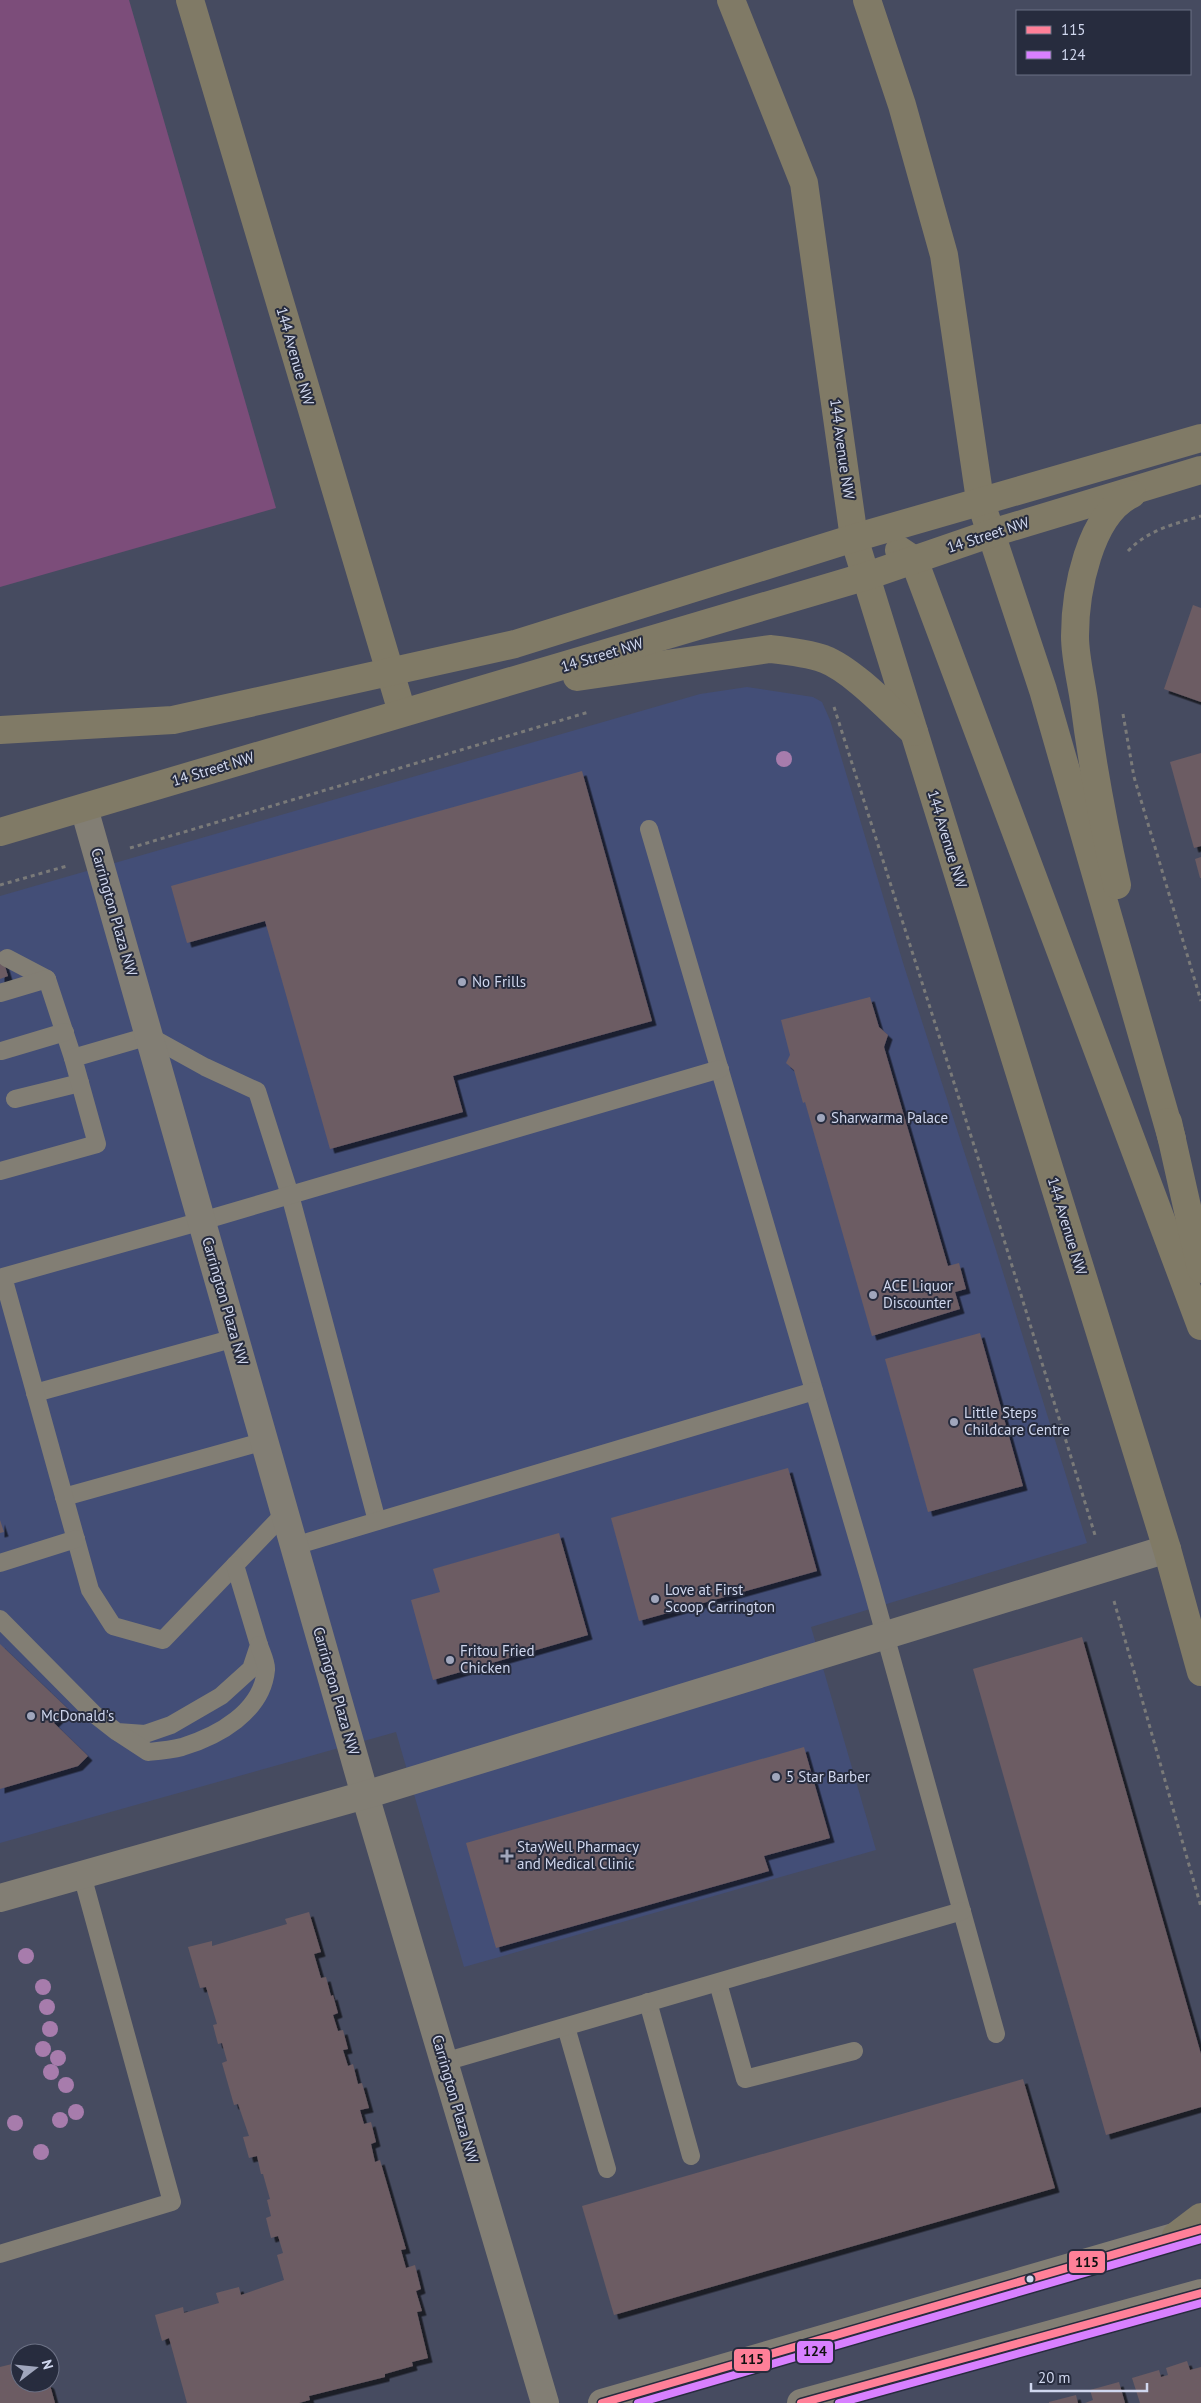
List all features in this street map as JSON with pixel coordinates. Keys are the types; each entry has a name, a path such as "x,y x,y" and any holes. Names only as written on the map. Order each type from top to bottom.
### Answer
{"main road":[{"name":"144 Avenue NW","path":"190,0 402,712"},
{"name":"144 Avenue NW","path":"730,0 804,183 863,535 867,576 1167,1549 1201,1672"},
{"path":"867,0 902,105 944,255 980,500 1043,690 1172,1139"},
{"path":"0,730 173,720 516,644 863,535 1201,438"},
{"name":"14 Street NW","path":"0,832 867,576 992,533 1201,470"},
{"path":"1152,485 1120,500 1100,528 1088,555 1079,588 1075,638 1093,769 1201,1268"},
{"path":"863,535 914,560 1201,1326"},
{"path":"482,691 770,649 824,659 849,675 914,732"},
{"path":"1188,2232 1201,2217"}],"street":[{"name":"Carrington Plaza NW","path":"84,808 365,1795 545,2403"},
{"path":"0,1898 365,1795 1167,1549"},
{"path":"602,2403 1188,2232"},
{"path":"801,2403 1201,2293"}],"lane":[{"path":"650,829 885,1635 996,2034"},
{"path":"0,1171 97,1144 73,1058 47,979 7,958"},
{"path":"0,993 47,979"},
{"path":"1,1051 65,1032"},
{"path":"73,1058 149,1036 205,1067 257,1091 290,1195 377,1521"},
{"path":"285,1512 163,1640 113,1626 90,1590 2,1272 202,1221 720,1069"},
{"path":"14,1099 80,1083"},
{"path":"35,1393 235,1338"},
{"path":"294,1546 814,1391"},
{"path":"64,1497 265,1441"},
{"path":"0,1563 76,1538"},
{"path":"0,1619 94,1714 117,1732 148,1752 181,1747 208,1737 236,1722 260,1694 267,1669 235,1565"},
{"path":"117,1732 145,1734 171,1725 221,1696 251,1669 259,1645"},
{"path":"0,2254 172,2202 82,1875"},
{"path":"444,2062 962,1911"},
{"path":"718,1983 745,2079 854,2051"},
{"path":"648,2002 691,2156"},
{"path":"566,2027 607,2169"}],"path":[{"path":"1124,555 1137,541 1151,533 1201,516"},
{"path":"831,699 1001,1230 1105,1569 1201,1907"},
{"path":"1122,707 1134,777 1201,1001"},
{"path":"0,885 593,711"}],"shaded area":[{"path":"0,0 129,0 276,508 0,587"},
{"path":"747,687 813,697 822,702 830,720 904,966 996,1250 1087,1543 811,1627 876,1850 464,1967 396,1732 0,1843 0,896 700,694"}],"building":[{"path":"1193,605 1201,608 1201,702 1164,689"},
{"path":"1201,753 1201,846 1194,848 1170,762"},
{"name":"No Frills","path":"582,771 652,1021 453,1076 463,1112 330,1149 265,921 187,943 171,886"},
{"path":"1201,857 1201,878 1200,878 1195,859"},
{"path":"0,950 8,976 0,979"},
{"path":"870,997 879,1027 888,1035 884,1047 948,1266 959,1263 966,1289 955,1292 960,1309 872,1336 805,1102 803,1103 794,1070 786,1063 790,1055 781,1020"},
{"name":"Little Steps Childcare Centre","path":"980,1333 1023,1486 928,1512 885,1359"},
{"path":"788,1468 817,1571 639,1621 611,1518"},
{"path":"0,1520 4,1532 0,1533"},
{"path":"559,1533 588,1635 433,1680 411,1600 440,1592 433,1569"},
{"path":"1082,1637 1201,2054 1201,2107 1106,2135 973,1669"},
{"name":"McDonald's","path":"0,1644 68,1709 54,1723 88,1756 78,1766 0,1789"},
{"path":"804,1747 830,1838 764,1856 769,1871 496,1948 466,1843"},
{"path":"309,1912 321,1952 314,1954 321,1978 326,1977 331,1996 333,1995 338,2013 333,2015 338,2031 343,2030 348,2049 343,2050 348,2066 353,2064 358,2084 362,2083 369,2108 360,2110 364,2124 371,2122 376,2142 371,2144 375,2162 380,2160 406,2249 401,2250 406,2268 415,2265 421,2289 416,2291 422,2311 417,2312 428,2358 412,2362 413,2366 385,2374 385,2377 309,2396 310,2400 299,2403 187,2403 169,2338 162,2341 155,2315 183,2307 184,2313 219,2303 216,2293 239,2287 241,2295 284,2280 277,2255 283,2253 278,2236 271,2238 266,2218 271,2216 267,2200 270,2199 263,2174 261,2174 257,2156 249,2158 243,2137 249,2136 238,2104 234,2105 222,2063 227,2061 222,2043 218,2044 213,2025 217,2024 206,1987 200,1988 188,1947 212,1941 212,1946 287,1924 285,1919"},
{"path":"1023,2079 1055,2188 614,2315 582,2206"},
{"path":"1187,2361 1190,2370 1201,2367 1201,2403 1140,2403 1132,2378 1159,2370 1161,2377 1168,2375 1166,2368"},
{"path":"10,2364 10,2393 52,2393 55,2403 0,2403 0,2367"},
{"path":"1119,2382 1125,2403 1085,2403 1093,2400 1090,2390"},
{"path":"1076,2395 1078,2403 1049,2403 1049,2402"}],"transit line":[{"name":"115","path":"602,2403 1201,2229"},
{"name":"124","path":"638,2403 1201,2239"},
{"name":"115","path":"801,2403 1201,2293"},
{"name":"124","path":"839,2403 1201,2303"}],"place":[{"name":"No Frills","path":"462,982"},
{"name":"Sharwarma Palace","path":"821,1118"},
{"name":"ACE Liquor Discounter","path":"873,1295"},
{"name":"Little Steps Childcare Centre","path":"954,1422"},
{"name":"Love at First Scoop Carrington","path":"655,1599"},
{"name":"Fritou Fried Chicken","path":"450,1660"},
{"name":"McDonald's","path":"31,1716"},
{"name":"5 Star Barber","path":"776,1777"},
{"name":"StayWell Pharmacy and Medical Clinic","path":"507,1856"}]}
